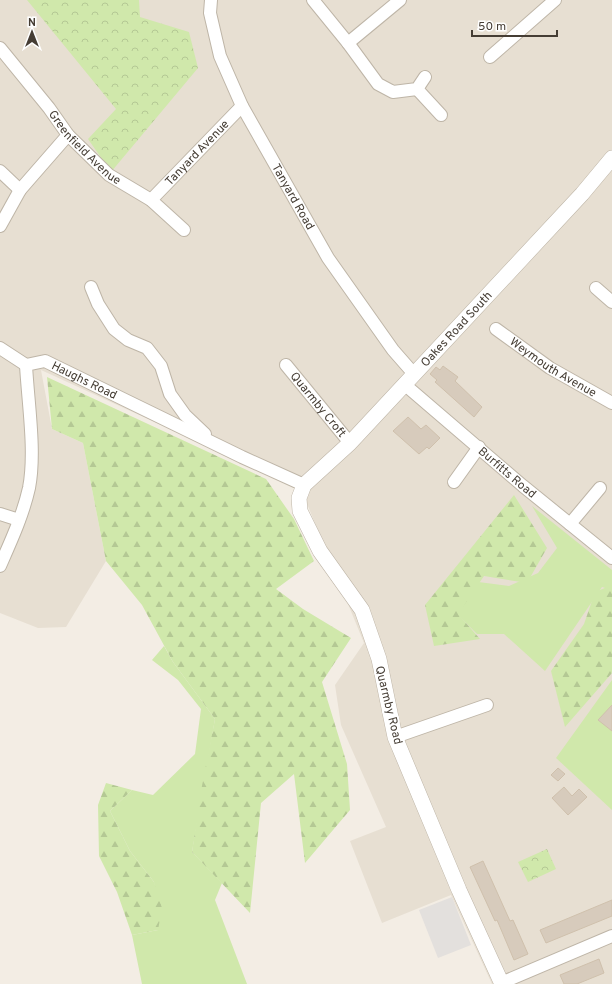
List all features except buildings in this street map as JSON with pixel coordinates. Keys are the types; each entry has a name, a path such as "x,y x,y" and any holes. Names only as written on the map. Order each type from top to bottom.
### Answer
{"street":[{"name":"Tanyard Road","path":"211,0 210,13 220,56 242,106 328,258 393,350 409,379"},
{"path":"313,0 348,43 378,84 392,92 418,89"},
{"path":"348,43 400,0"},
{"path":"490,57 555,0"},
{"name":"Greenfield Avenue","path":"0,48 50,108 68,134 109,175 151,200 184,230"},
{"path":"418,89 425,77"},
{"path":"418,89 442,115"},
{"name":"Tanyard Avenue","path":"151,200 242,106"},
{"path":"0,226 20,190 68,134"},
{"name":"Oakes Road South","path":"302,491 350,443 582,194 612,158"},
{"path":"0,171 20,190"},
{"name":"Haughs Road","path":"91,287 98,304 114,329 128,340 147,348 161,366 170,394 185,415 202,433 302,491"},
{"path":"596,288 612,302"},
{"name":"Weymouth Avenue","path":"496,329 550,368 612,403"},
{"path":"0,348 26,365 32,456 29,488 19,520 0,566"},
{"name":"Haughs Road","path":"26,365 45,361 242,457"},
{"name":"Quarmby Croft","path":"286,365 350,443"},
{"name":"Burfitts Road","path":"409,379 479,447 523,486 612,558"},
{"path":"454,482 479,447"},
{"path":"570,524 600,488"},
{"name":"Quarmby Road","path":"302,491 300,511 320,551 362,610 378,659 395,737 458,890 501,984"},
{"path":"0,514 19,520"},
{"path":"395,737 487,705"},
{"path":"501,984 611,938"}],"shaded area":[{"path":"0,0 612,0 612,984 492,984 451,895 382,923 350,841 386,827 341,725 335,685 364,643 301,489 41,370 52,429 83,443 106,561 66,627 38,628 0,613"},
{"path":"452,897 471,945 438,958 419,910"}],"green space":[{"path":"27,0 139,0 140,17 189,32 198,68 111,172 88,139 116,109"},
{"path":"47,377 266,479 294,519 314,561 276,589 303,609 351,638 322,682 347,764 350,810 305,863 294,774 261,803 250,913 192,852 201,791 215,719 173,662 142,605 106,561 83,443 52,429"},
{"path":"514,495 547,548 527,583 484,576 458,614 480,639 434,646 425,605"},
{"path":"532,506 612,570 612,590 602,587 545,671 504,634 477,634 452,609 471,581 509,586 538,573 557,548"},
{"path":"612,585 612,673 565,727 551,671 584,624 595,592"},
{"path":"164,646 173,662 215,719 192,852 222,883 215,900 247,984 142,984 132,935 158,930 154,882 130,851 110,811 132,790 153,795 195,754 201,709 178,680 152,660"},
{"path":"612,680 612,810 556,758"},
{"path":"106,783 132,790 110,811 130,851 154,882 162,908 158,930 132,935 117,892 99,856 98,805"},
{"path":"547,849 556,869 528,882 518,862"}]}
